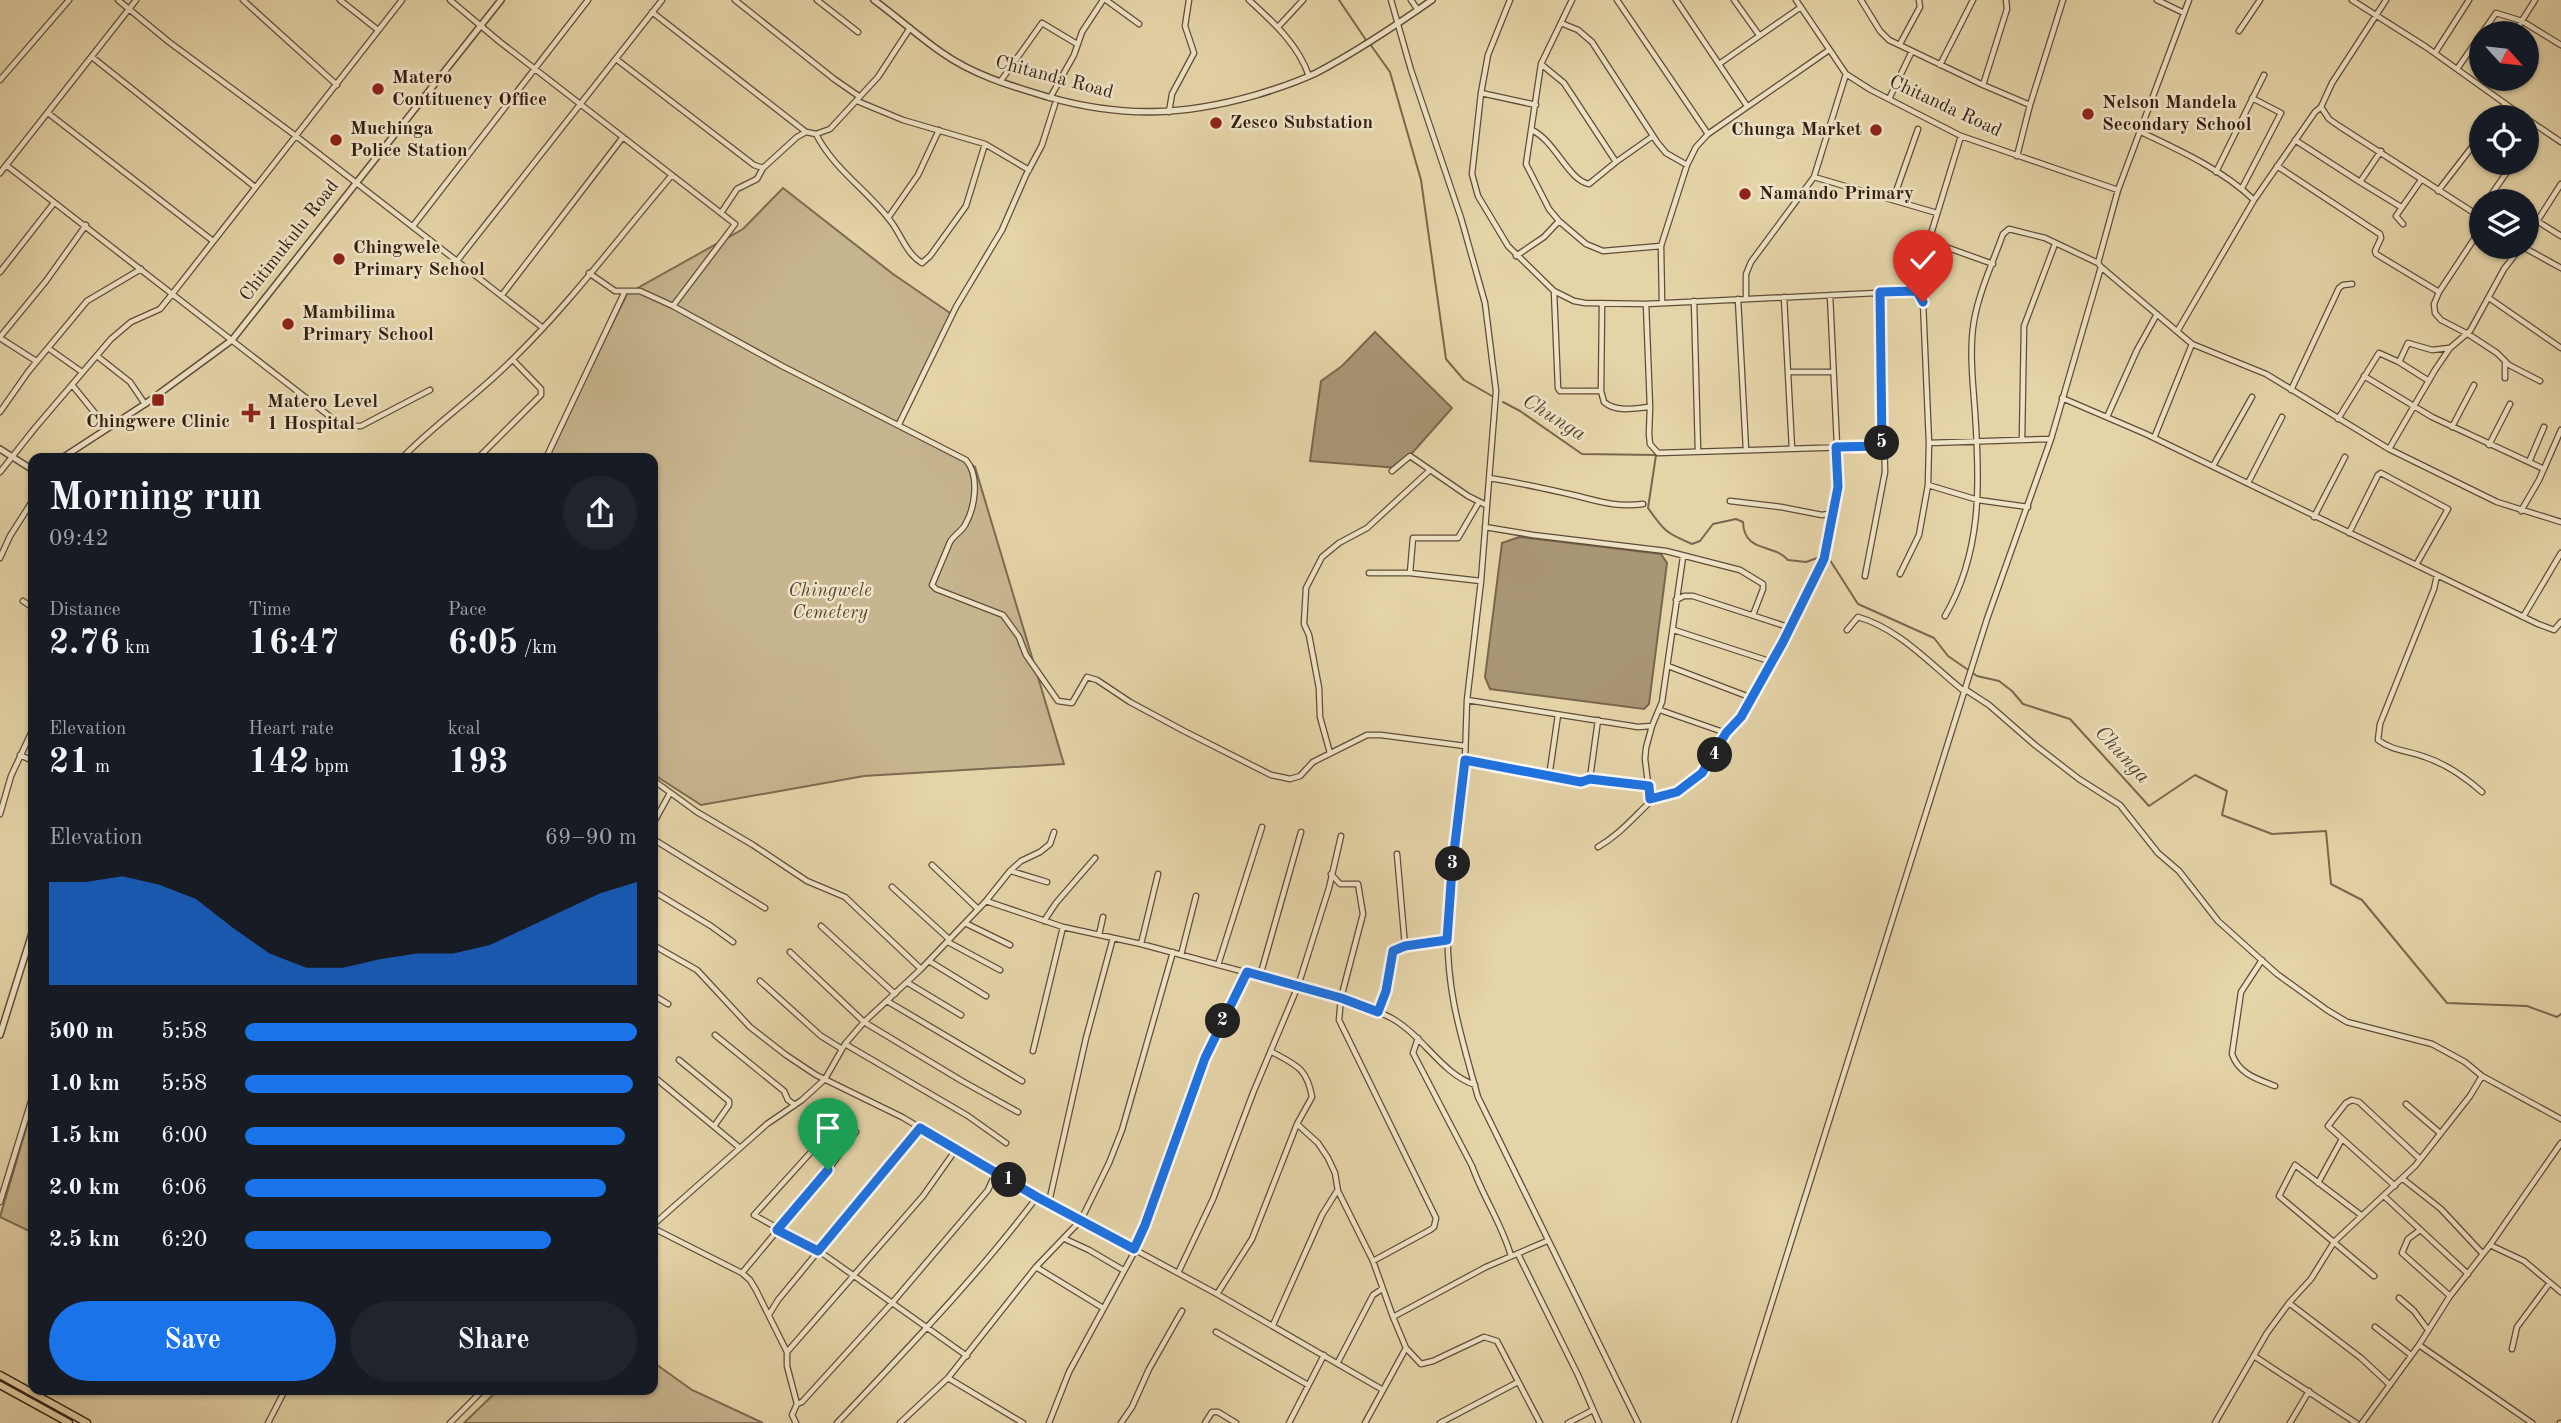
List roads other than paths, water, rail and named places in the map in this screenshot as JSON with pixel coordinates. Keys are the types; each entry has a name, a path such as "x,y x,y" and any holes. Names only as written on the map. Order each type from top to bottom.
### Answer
{"main road":[{"path":"0,1375 28,1390"},
{"path":"0,1385 69,1423"},
{"path":"36,1395 87,1423"}],"street":[{"path":"0,80 69,0"},
{"path":"118,0 296,135 542,328"},
{"path":"0,173 136,0"},
{"path":"243,0 337,85"},
{"path":"340,0 378,30"},
{"path":"0,472 118,332 160,309 402,0"},
{"path":"450,0 735,224 673,306"},
{"name":"Chitimukulu Road","path":"70,453 145,404 232,340 480,23 501,0"},
{"path":"413,226 588,0"},
{"path":"457,261 662,0"},
{"path":"735,0 859,99 903,120 985,144 1029,170"},
{"path":"817,0 858,32"},
{"name":"Chitanda Road","path":"874,0 942,53 1000,82 1050,97 1119,112 1170,113 1221,105 1309,76 1363,46 1432,0"},
{"path":"1050,97 1074,55 1092,15 1104,0 1139,24"},
{"path":"1170,113 1172,94 1194,53 1185,26 1189,0"},
{"path":"1250,0 1278,27 1301,57 1309,76"},
{"path":"1278,27 1303,0"},
{"path":"1391,0 1411,70 1461,218 1487,314 1496,402 1447,940 1448,976 1455,1018 1475,1085 1500,1145 1544,1226 1547,1241 1638,1423"},
{"path":"1411,0 1418,10"},
{"path":"1510,0 1488,55 1472,179 1484,209 1516,256 1554,291 1574,301 1602,305 1917,291"},
{"path":"1572,0 1541,64 1526,164 1537,188 1559,221 1586,244 1603,251 1661,246"},
{"path":"1617,0 1707,134"},
{"path":"1676,0 1747,106"},
{"path":"1734,0 1759,35"},
{"name":"Chitanda Road","path":"1796,0 1846,74 1961,136 2118,190"},
{"path":"1861,0 1886,37 1940,65 2030,105"},
{"path":"1900,44 1920,7 1919,0"},
{"path":"1940,65 1972,7 1973,0"},
{"path":"1983,85 2007,9 2006,0"},
{"path":"2017,156 2063,0"},
{"path":"2157,0 2185,13"},
{"path":"1734,1423 1987,619 2052,439 2118,190 2189,0"},
{"path":"2239,31 2260,0"},
{"path":"2352,0 2469,77"},
{"path":"2178,330 2254,200 2321,107 2332,83 2386,0"},
{"path":"2435,53 2469,0"},
{"path":"2490,21 2496,13 2522,21 2535,0"},
{"path":"1719,64 1801,7"},
{"path":"652,12 806,132 817,134 830,130 859,99 892,58 911,27"},
{"path":"1000,82 1042,23 1077,44"},
{"path":"1561,23 1578,30 1592,42 1666,153 1687,165"},
{"path":"2539,31 2561,45"},
{"path":"1662,302 1661,246 1687,165 1696,147 1707,134 1829,50"},
{"path":"1889,99 1912,51"},
{"path":"2457,69 2469,52"},
{"path":"92,57 255,187"},
{"path":"616,59 754,165 763,168"},
{"path":"1541,64 1564,83 1616,162"},
{"path":"1746,299 1746,274 1751,262 1814,177 1846,74"},
{"path":"2216,172 2264,75"},
{"path":"2488,91 2505,104"},
{"path":"1481,93 1535,105"},
{"path":"2242,188 2281,113 2252,98"},
{"path":"899,424 932,353 1002,230 1042,145 1055,104"},
{"path":"2321,107 2329,119 2438,191 2469,208"},
{"path":"48,113 213,241"},
{"path":"2539,128 2561,142"},
{"path":"1893,200 1918,129"},
{"path":"888,218 909,191 939,130"},
{"path":"1532,130 1546,139 1579,182 1591,184 1653,136"},
{"path":"720,213 737,189 757,179 763,168 806,132"},
{"path":"2141,132 2216,172 2242,188 2254,200"},
{"path":"817,134 826,150 888,218 911,254 925,262 967,206 985,144"},
{"path":"1900,574 1919,535 1928,485 1929,443 1923,302 1916,283 1961,136"},
{"path":"502,295 623,138"},
{"path":"2295,140 2402,207"},
{"path":"2360,182 2381,151"},
{"path":"2438,191 2469,151"},
{"path":"6,165 337,422 356,427 369,423 430,390"},
{"path":"2277,166 2380,234 2376,254 2440,292"},
{"path":"407,453 513,360 671,175"},
{"path":"1814,177 1937,214"},
{"path":"2403,224 2396,218 2421,180"},
{"path":"2539,218 2561,186"},
{"path":"0,272 54,202"},
{"path":"1516,256 1544,237 1559,221"},
{"path":"2539,222 2561,236"},
{"path":"36,361 0,338 86,225"},
{"path":"1945,616 1961,588 1975,536 1978,500 1973,386 1974,322 2003,234 2009,229 2045,239 2099,265 2192,344 2266,374 2389,449 2497,502 2561,522"},
{"path":"1929,241 1993,264"},
{"path":"2022,440 2024,326 2055,244"},
{"path":"2469,247 2434,304 2438,317 2497,353 2504,362 2540,381"},
{"path":"2539,256 2561,268"},
{"path":"2389,449 2450,348 2468,334 2512,259"},
{"path":"0,412 36,361 87,301 141,269"},
{"path":"589,273 615,291 640,291 673,306 782,366 966,460 970,465 975,489 970,516 962,530 950,542 932,585 936,589 1003,615 1058,701 1072,702 1087,677 1097,680 1130,702 1184,731 1271,775 1290,779 1300,776 1313,762 1371,735 1465,746"},
{"path":"2291,390 2339,288 2352,284"},
{"path":"548,453 625,291"},
{"path":"1554,291 1558,388 1560,391 1601,391"},
{"path":"1866,576 1884,484 1880,292"},
{"path":"1650,799 1674,793 1697,778 1710,764 1726,733 1741,717 1752,698 1821,568 1838,487 1830,295"},
{"path":"1784,297 1792,449"},
{"path":"2489,298 2561,348"},
{"path":"1738,299 1746,450"},
{"path":"1694,301 1698,451"},
{"path":"1646,304 1649,434 1650,444 1658,453 1882,446"},
{"path":"1602,305 1601,391 1604,402 1611,407 1650,407"},
{"path":"2107,417 2137,350 2157,314"},
{"path":"2399,362 2408,343 2432,350 2450,348"},
{"path":"2154,438 2192,344"},
{"path":"48,348 82,372"},
{"path":"2339,419 2379,354 2399,362 2429,382"},
{"path":"97,356 130,382 145,404"},
{"path":"483,453 541,395 541,388 513,360"},
{"path":"2504,362 2505,378"},
{"path":"1788,372 1833,372"},
{"path":"2364,376 2413,407 2544,469"},
{"path":"2452,427 2474,385"},
{"path":"73,386 107,428"},
{"path":"2212,467 2252,397"},
{"path":"2062,398 2154,438 2551,630 2561,622"},
{"path":"2489,445 2510,404"},
{"path":"2248,483 2282,418"},
{"path":"2529,462 2544,427"},
{"path":"2521,511 2561,430"},
{"path":"1929,443 2052,439"},
{"path":"0,449 28,467"},
{"path":"1392,471 1410,457 1486,505"},
{"path":"2314,517 2345,457"},
{"path":"1330,753 1320,717 1319,688 1309,635 1304,624 1306,588 1322,557 1339,543 1367,528 1429,471"},
{"path":"2349,533 2371,487 2381,473 2448,509 2416,565"},
{"path":"1489,478 1619,507 1643,504"},
{"path":"1928,485 1978,500 2028,507"},
{"path":"1410,573 1413,538 1458,538 1479,502"},
{"path":"1730,502 1781,507 1822,515 1834,513"},
{"path":"0,558 28,508"},
{"path":"1485,527 1666,551 1740,570 1760,581 1763,589 1753,615"},
{"path":"2524,617 2561,553"},
{"path":"1598,847 1631,822 1650,802 1645,759 1652,726 1660,710 1683,557"},
{"path":"1369,573 1410,573 1481,581"},
{"path":"2437,575 2421,623 2380,724 2378,740 2384,745 2424,756 2446,766 2482,792"},
{"path":"1676,600 1693,596 1791,628"},
{"path":"23,601 28,604"},
{"path":"1847,630 1858,617 1875,622 1894,633 1966,691 1989,705 2079,779 2120,805 2158,853 2179,871 2218,921 2262,960 2336,1017 2382,1033 2432,1044 2561,1119"},
{"path":"1674,630 1772,662"},
{"path":"1668,666 1752,698"},
{"path":"1467,701 1638,727 1652,726"},
{"path":"1660,710 1726,733"},
{"path":"1549,777 1558,715"},
{"path":"1590,779 1598,720"},
{"path":"0,814 6,789 28,739"},
{"path":"20,755 28,759"},
{"path":"1465,760 1581,782 1590,779 1649,786"},
{"path":"658,784 697,812 807,881 845,897 921,970"},
{"path":"658,815 670,793"},
{"path":"1218,965 1262,827"},
{"path":"658,1222 767,1124 796,1105 825,1079 844,1047 864,1022 921,970 986,901 1010,871 1021,861 1050,844 1054,832"},
{"path":"1260,975 1301,832"},
{"path":"1178,1273 1213,1199 1253,1093 1298,986 1321,914 1341,836"},
{"path":"658,842 765,908"},
{"path":"1397,854 1405,946"},
{"path":"1044,921 1095,858"},
{"path":"932,865 978,909"},
{"path":"1010,871 1047,882"},
{"path":"1141,944 1158,874"},
{"path":"1331,874 1340,884 1358,884 1363,914 1341,998 1339,1020 1436,1218 1434,1227 1430,1230 1373,1261"},
{"path":"892,887 948,941 1000,970"},
{"path":"658,894 733,942"},
{"path":"1181,955 1196,896"},
{"path":"986,901 1063,927 1141,944 1341,998 1394,1019 1418,1038 1458,1079 1475,1085"},
{"path":"1099,935 1103,917"},
{"path":"965,923 1010,945"},
{"path":"821,926 895,994"},
{"path":"1033,1051 1063,927"},
{"path":"1049,1202 1077,1076 1113,938"},
{"path":"1378,1012 1386,991 1393,951 1405,946 1447,940"},
{"path":"0,1035 28,946"},
{"path":"658,948 697,970 750,1027 786,1055 825,1079 957,1148 1037,1197 1273,1325 1383,1390"},
{"path":"790,952 864,1022 1018,1112"},
{"path":"900,1423 948,1378 1036,1267 1082,1220 1122,1129 1172,952"},
{"path":"2262,960 2241,992 2232,1054 2235,1062 2248,1075 2275,1086"},
{"path":"929,961 986,996"},
{"path":"1049,1423 1063,1385 1135,1249 1205,1058 1247,972"},
{"path":"760,981 821,1036 968,1116 1006,1143"},
{"path":"908,983 961,1015"},
{"path":"658,998 668,1004"},
{"path":"887,1001 1022,1081"},
{"path":"715,1035 784,1091 788,1100 796,1105"},
{"path":"1418,1038 1413,1047 1414,1055 1472,1166 1479,1186 1506,1238 1511,1256"},
{"path":"1217,1294 1252,1239 1297,1124 1312,1097 1309,1081 1300,1068 1272,1052"},
{"path":"679,1060 729,1101 715,1125"},
{"path":"2216,1423 2254,1356 2289,1303 2311,1279 2334,1242 2403,1178 2470,1096 2483,1076"},
{"path":"658,1080 740,1148"},
{"path":"2395,1186 2328,1126 2346,1103 2352,1100 2359,1102 2420,1159"},
{"path":"2406,1104 2440,1133"},
{"path":"0,1202 28,1111"},
{"path":"1297,1124 1318,1143 1328,1158 1335,1173 1338,1191 1373,1261 1406,1348 1421,1364 1426,1364 1484,1337 1497,1341 1539,1423"},
{"path":"769,1314 920,1128"},
{"path":"742,1273 828,1170 856,1132"},
{"path":"2318,1183 2342,1139"},
{"path":"821,1141 754,1215 818,1251 967,1356"},
{"path":"2362,1423 2561,1143"},
{"path":"787,1352 923,1196 957,1148"},
{"path":"2361,1215 2295,1165 2279,1196 2374,1276"},
{"path":"797,1404 802,1402 891,1303 988,1190 996,1172"},
{"path":"2403,1178 2441,1209 2483,1254"},
{"path":"1273,1325 1322,1215 1338,1191"},
{"path":"2384,1196 2468,1274"},
{"path":"837,1423 927,1327 1037,1197"},
{"path":"658,1230 750,1279 787,1352 787,1366 797,1404 792,1415 796,1423"},
{"path":"2420,1230 2408,1239 2402,1253 2450,1296"},
{"path":"1065,1239 1123,1270"},
{"path":"1393,1317 1486,1267 1547,1241"},
{"path":"2490,1245 2524,1261 2561,1292"},
{"path":"1518,1254 1599,1423"},
{"path":"1036,1267 1103,1308"},
{"path":"2512,1349 2517,1327 2549,1284"},
{"path":"1338,1362 1373,1295 1382,1289"},
{"path":"2399,1298 2414,1311 2428,1330"},
{"path":"2289,1303 2361,1358 2390,1385"},
{"path":"1121,1423 1182,1311"},
{"path":"2375,1327 2411,1355"},
{"path":"1216,1332 1308,1385"},
{"path":"2419,1345 2532,1423"},
{"path":"1365,1423 1406,1348"},
{"path":"1289,1423 1325,1355"},
{"path":"2254,1356 2356,1423"},
{"path":"948,1378 1023,1423"},
{"path":"1440,1423 1518,1382"},
{"path":"2290,1423 2309,1391"},
{"path":"268,1423 282,1395"},
{"path":"450,1423 478,1395"},
{"path":"1568,1423 1593,1410"},
{"path":"1205,1423 1212,1412 1218,1412 1236,1423"},
{"path":"1007,1423 1012,1416"}],"waterway":[{"name":"Chunga","path":"1339,0 1366,40"},
{"name":"Chunga","path":"1370,44 1390,72 1421,180 1446,359 1464,380 1492,396"},
{"name":"Chunga","path":"1503,402 1582,454 1656,455 1648,508 1662,527 1676,537 1692,544 1700,541 1713,524 1736,519 1743,522 1748,539 1788,560 1806,562 1820,557"},
{"name":"Chunga","path":"1828,557 1858,604 1934,638 1948,656 1977,676 1999,681 2023,704 2070,719 2149,806 2195,775 2227,791 2222,815 2272,834 2326,831 2331,884 2362,900 2447,1003 2527,1006 2557,1017 2561,1014"}],"place":[{"name":"Matero Contituency Office","path":"378,89"},
{"name":"Nelson Mandela Secondary School","path":"2088,114"},
{"name":"Zesco Substation","path":"1216,123"},
{"name":"Chunga Market","path":"1876,130"},
{"name":"Muchinga Police Station","path":"336,140"},
{"name":"Namando Primary","path":"1745,194"},
{"name":"Chingwele Primary School","path":"339,259"},
{"name":"Mambilima Primary School","path":"288,324"},
{"name":"Chingwere Clinic","path":"158,400"},
{"name":"Matero Level 1 Hospital","path":"251,413"}],"park label":[{"name":"Chingwele Cemetery","path":"830,602"}]}
